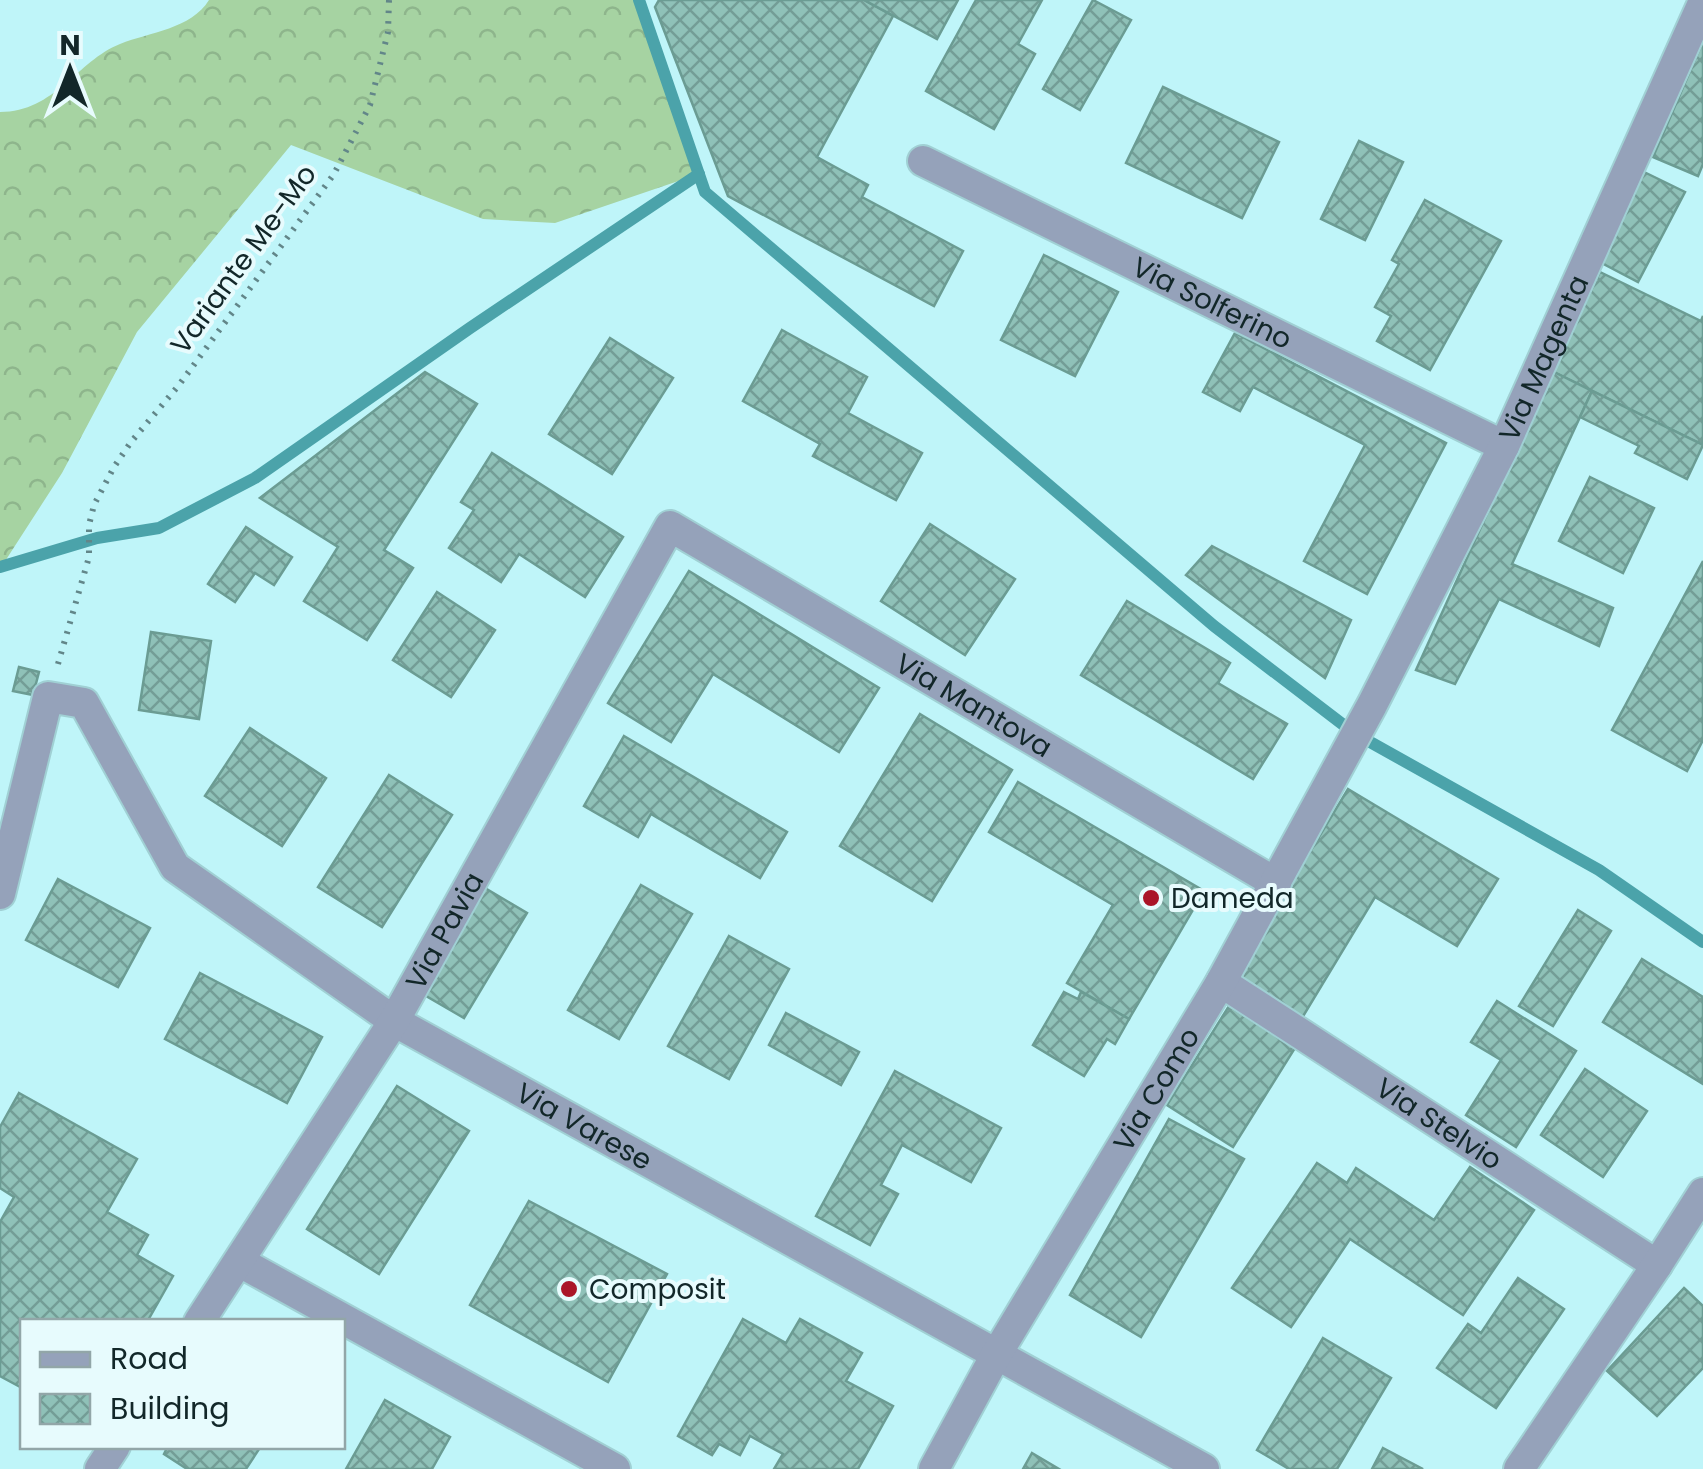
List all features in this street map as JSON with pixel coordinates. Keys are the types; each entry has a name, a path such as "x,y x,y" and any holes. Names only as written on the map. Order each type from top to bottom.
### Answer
{"street":[{"name":"Via Magenta","path":"1372,705 1504,446 1703,3"},
{"name":"Via Solferino","path":"923,162 1504,446"},
{"name":"Via Mantova","path":"670,526 1276,883"},
{"name":"Via Pavia","path":"202,1319 394,1021 670,526"},
{"name":"Via Varese","path":"48,697 84,703 175,868 394,1021 1204,1469"},
{"path":"0,894 48,697"},
{"name":"Via Como","path":"934,1469 996,1355 1221,982 1372,705"},
{"name":"Via Stelvio","path":"1221,982 1657,1265"},
{"path":"1520,1469 1703,1193"},
{"path":"240,1262 343,1319"},
{"path":"345,1320 615,1469"}],"path":[{"name":"Variante Me-Mo","path":"48,697 89,556 94,504 131,442 179,385 334,174 370,105 388,32 389,0"}],"green space":[{"path":"209,0 643,0 699,174 555,223 483,219 291,145 137,332 62,473 0,569 0,112 36,104 105,52 181,24"}],"building":[{"path":"659,0 864,0 893,16 817,157 868,185 862,197 963,251 934,306 728,196 655,7"},
{"path":"864,0 958,0 937,39"},
{"path":"976,0 1042,0 1018,44 1035,54 994,129 926,91"},
{"path":"1093,0 1131,20 1080,110 1043,89"},
{"path":"1703,41 1703,164 1698,176 1653,157"},
{"path":"1163,87 1279,142 1242,218 1126,163"},
{"path":"1359,141 1403,162 1365,240 1321,219"},
{"path":"1640,170 1685,192 1638,282 1594,259"},
{"path":"1425,200 1501,241 1430,370 1377,341 1391,316 1375,307 1399,264 1392,260"},
{"path":"1044,255 1118,292 1075,376 1001,340"},
{"path":"1600,272 1701,321 1703,316 1703,445 1552,371"},
{"path":"782,330 867,377 848,413 922,453 896,500 813,456 820,444 743,401"},
{"path":"1235,333 1446,443 1367,594 1304,561 1365,445 1253,387 1240,411 1203,392"},
{"path":"610,338 673,378 612,474 549,434"},
{"path":"1552,371 1592,391 1512,564 1613,608 1599,646 1499,599 1455,684 1416,670"},
{"path":"425,372 477,404 384,550 413,568 367,640 304,601 338,547 260,498"},
{"path":"1592,391 1703,445 1687,479 1635,453 1639,446 1580,417"},
{"path":"492,453 623,537 585,597 519,554 501,582 449,548 474,510 461,502"},
{"path":"1590,477 1654,508 1623,573 1559,541"},
{"path":"930,524 1015,579 965,655 881,601"},
{"path":"246,527 292,557 274,585 255,573 235,602 208,584"},
{"path":"1212,546 1351,620 1325,678 1186,575"},
{"path":"1703,561 1703,740 1687,771 1612,730"},
{"path":"689,571 879,688 839,752 713,674 671,742 608,703"},
{"path":"437,592 495,630 451,697 393,660"},
{"path":"1127,601 1230,663 1218,683 1287,724 1253,779 1081,675"},
{"path":"151,632 211,641 199,719 139,710"},
{"path":"19,667 39,672 33,695 13,691"},
{"path":"920,714 1012,770 932,901 840,846"},
{"path":"250,728 326,778 282,846 205,796"},
{"path":"624,736 787,832 760,878 651,814 638,837 584,806"},
{"path":"389,775 452,815 382,927 318,887"},
{"name":"Dameda","path":"1018,782 1204,891 1129,1019 1067,983 1113,905 989,832"},
{"path":"1348,789 1498,879 1457,946 1375,897 1302,1018 1234,977"},
{"path":"58,879 150,928 118,987 26,940"},
{"path":"641,885 692,914 619,1039 568,1010"},
{"path":"485,888 527,913 464,1018 421,993"},
{"path":"1578,910 1611,931 1553,1026 1519,1006"},
{"path":"729,936 789,969 729,1079 668,1046"},
{"path":"1642,959 1703,997 1703,1084 1603,1022"},
{"path":"200,973 322,1037 287,1103 165,1039"},
{"path":"1064,992 1078,999 1081,992 1129,1019 1115,1044 1107,1039 1084,1076 1033,1045"},
{"path":"1497,1001 1576,1051 1516,1147 1466,1115 1501,1060 1471,1042"},
{"path":"1229,1006 1295,1048 1233,1147 1167,1105"},
{"path":"786,1013 859,1052 841,1085 769,1045"},
{"path":"1585,1069 1647,1111 1603,1177 1541,1135"},
{"path":"895,1071 1001,1128 971,1182 902,1145 881,1185 898,1194 870,1245 816,1216"},
{"path":"397,1086 469,1131 379,1274 307,1229"},
{"path":"19,1093 137,1159 107,1212 148,1235 137,1255 173,1276 149,1319 20,1319 20,1387 0,1376 0,1222 14,1197 0,1188 0,1127"},
{"path":"1169,1119 1244,1159 1141,1337 1070,1295"},
{"path":"1317,1163 1347,1183 1356,1168 1434,1220 1470,1167 1534,1210 1463,1315 1350,1239 1291,1327 1232,1288"},
{"name":"Composit","path":"529,1201 667,1274 608,1382 470,1305"},
{"path":"1518,1278 1564,1309 1496,1408 1437,1368 1468,1324 1481,1333"},
{"path":"1684,1288 1703,1306 1703,1368 1657,1416 1607,1371"},
{"path":"743,1319 786,1343 800,1319 862,1353 846,1381 893,1406 858,1469 774,1469 783,1454 750,1436 740,1455 719,1444 712,1455 678,1436"},
{"path":"1323,1338 1391,1378 1337,1469 1289,1469 1257,1450"},
{"path":"385,1400 450,1437 432,1469 346,1469"},
{"path":"1383,1448 1423,1469 1372,1469"},
{"path":"166,1449 259,1449 246,1469 187,1469 164,1454"},
{"path":"1032,1453 1059,1469 1023,1469"}],"waterway":[{"path":"639,0 705,192 1214,626 1354,733 1599,870 1703,942"},
{"path":"0,567 97,538 159,528 255,478 699,174"}],"place":[{"name":"Dameda","path":"1151,898"},
{"name":"Composit","path":"569,1289"}]}
